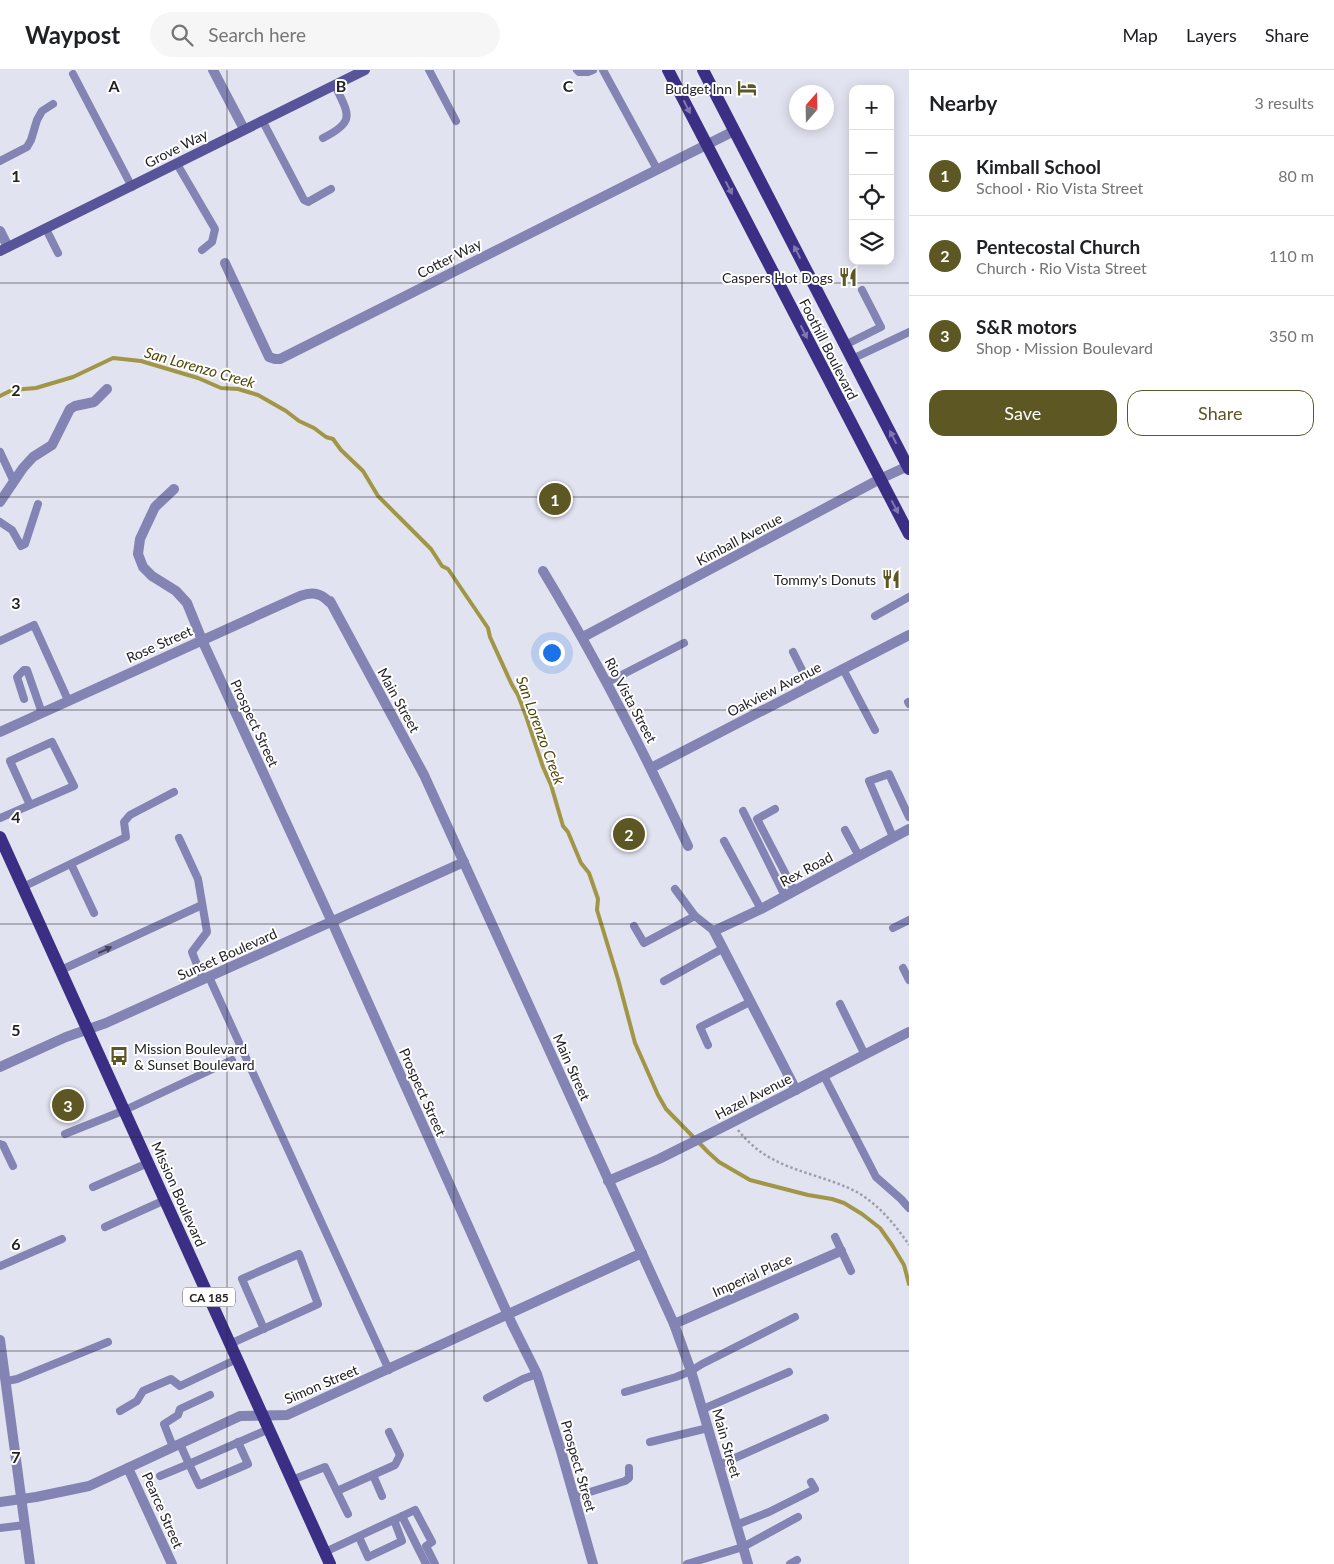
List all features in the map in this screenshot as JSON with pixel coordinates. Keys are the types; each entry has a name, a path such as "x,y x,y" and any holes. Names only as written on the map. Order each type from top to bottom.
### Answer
{"main road":[{"name":"Grove Way","path":"4,249 365,70"},
{"name":"Foothill Boulevard","path":"668,70 909,534"},
{"name":"Foothill Boulevard","path":"703,70 908,468"},
{"name":"Mission Boulevard","path":"0,837 328,1558"}],"street":[{"path":"213,70 244,129"},
{"name":"Cotter Way","path":"225,263 269,356 275,359 280,358 734,131"},
{"path":"0,231 4,249"},
{"path":"0,502 29,461 52,445 70,409 94,402 107,389"},
{"name":"Kimball Avenue","path":"583,637 880,479 908,468"},
{"name":"Prospect Street","path":"174,489 155,507 140,539 138,554 143,567 152,576 176,591 187,603 202,640 537,1374 593,1564"},
{"name":"Rio Vista Street","path":"543,571 583,637 652,768 688,846"},
{"name":"Rose Street","path":"0,732 306,594 321,594 329,602"},
{"name":"Main Street","path":"329,602 330,600 424,775 674,1324 703,1409 748,1564"},
{"name":"Oakview Avenue","path":"652,768 909,635"},
{"name":"Rex Road","path":"714,931 761,909 909,829"},
{"name":"Sunset Boulevard","path":"0,1067 106,1023 464,862"},
{"path":"714,931 796,1090"},
{"name":"Hazel Avenue","path":"608,1181 659,1159 730,1124 909,1032"},
{"name":"Imperial Place","path":"674,1324 841,1251"},
{"name":"Simon Street","path":"0,1502 89,1486 240,1416 287,1415 642,1253"},
{"path":"0,1340 30,1564"},
{"name":"Pearce Street","path":"128,1468 172,1564"}],"lane":[{"path":"429,70 456,121"},
{"path":"577,70 579,72 588,72 593,70"},
{"path":"603,70 658,169"},
{"path":"73,74 132,187"},
{"path":"323,138 344,124 347,118 347,112 335,85"},
{"path":"0,161 27,147 42,111 53,104"},
{"path":"262,120 304,200 312,201 331,189"},
{"path":"176,164 214,229 215,235 212,242 202,250"},
{"path":"46,229 58,253"},
{"path":"845,345 881,327 862,290"},
{"path":"852,359 909,332"},
{"path":"0,452 14,482"},
{"path":"0,522 12,530 21,546 25,544 38,504"},
{"path":"875,616 909,597"},
{"path":"0,641 34,625 68,700"},
{"path":"606,683 684,643"},
{"path":"793,652 810,686"},
{"path":"843,669 875,730"},
{"path":"24,699 17,677 24,670 27,670 42,712"},
{"path":"0,818 74,786 52,742 10,761 30,805"},
{"path":"893,837 869,781 889,774 909,817"},
{"path":"23,887 126,837 124,822 130,815 174,792"},
{"path":"775,809 757,819 790,893"},
{"path":"743,811 790,893"},
{"path":"845,830 859,856"},
{"path":"179,838 198,879 207,932 192,952 206,978 389,1370"},
{"path":"724,841 761,909"},
{"path":"71,864 94,913"},
{"path":"675,889 694,916 714,931"},
{"path":"61,970 202,905"},
{"path":"634,926 644,943 694,916"},
{"path":"893,928 909,920"},
{"path":"664,981 722,949"},
{"path":"903,968 909,980"},
{"path":"708,1045 700,1027 750,1002"},
{"path":"840,1004 865,1055"},
{"path":"66,1134 124,1110 232,1060"},
{"path":"824,1076 876,1177 901,1198 909,1208"},
{"path":"0,1144 3,1145 13,1166"},
{"path":"93,1187 148,1163"},
{"path":"105,1227 165,1200"},
{"path":"835,1237 851,1272"},
{"path":"0,1266 62,1239"},
{"path":"230,1344 318,1304 299,1254 242,1279 264,1328"},
{"path":"624,1392 691,1371 795,1318"},
{"path":"6,1381 17,1379 108,1342"},
{"path":"120,1411 137,1401 143,1391 171,1379 180,1386 237,1359"},
{"path":"703,1409 789,1372"},
{"path":"487,1398 523,1379 537,1374"},
{"path":"210,1395 180,1409 178,1415 164,1424 189,1464 199,1486 248,1464 238,1442"},
{"path":"719,1465 825,1418"},
{"path":"650,1442 708,1428"},
{"path":"160,1476 269,1429"},
{"path":"336,1491 395,1465 400,1455 389,1432"},
{"path":"292,1480 325,1467 348,1514"},
{"path":"574,1497 625,1481 629,1478 630,1468"},
{"path":"373,1475 382,1496"},
{"path":"736,1525 769,1512 815,1489 811,1482"},
{"path":"328,1558 358,1537 415,1510 432,1542 426,1546 435,1564"},
{"path":"402,1516 426,1564"},
{"path":"687,1564 743,1547 798,1517"},
{"path":"358,1537 368,1557 402,1541 394,1520"},
{"path":"0,1528 25,1525"}],"path":[{"path":"730,1124 764,1155 791,1168 856,1192 880,1209 909,1245"}],"waterway":[{"name":"San Lorenzo Creek","path":"0,396 12,390 36,388 73,377 113,358 141,361 198,378 221,388 238,389 258,395 326,437 333,439 341,450 363,471 378,496 431,549 442,566 448,569 488,628 490,637 526,716 551,785 563,826 568,832 581,863 589,873 598,899 597,910 635,1043 666,1109 719,1162 750,1180 808,1195 832,1199 844,1203 862,1214 880,1228 892,1245 904,1265 909,1284"}],"place":[{"name":"Budget Inn","path":"747,88"},
{"name":"Caspers Hot Dogs","path":"848,277"},
{"name":"Kimball School","path":"555,499"},
{"name":"Tommy's Donuts","path":"891,579"},
{"name":"Pentecostal Church","path":"629,834"},
{"name":"Mission Boulevard & Sunset Boulevard","path":"119,1056"},
{"name":"S&R motors","path":"68,1105"}]}
